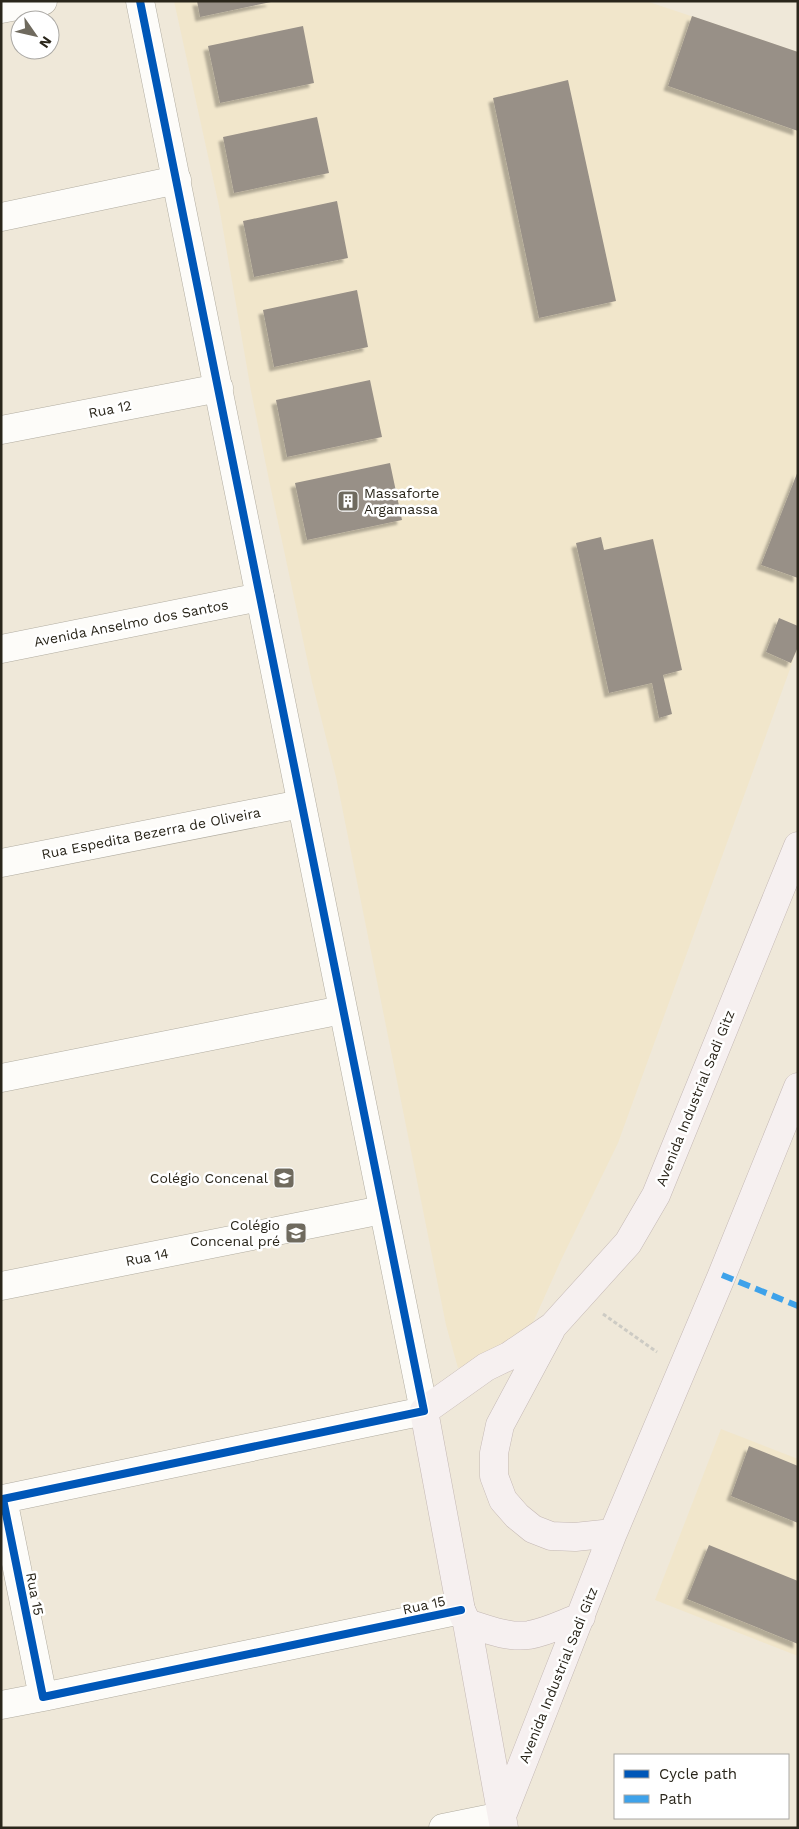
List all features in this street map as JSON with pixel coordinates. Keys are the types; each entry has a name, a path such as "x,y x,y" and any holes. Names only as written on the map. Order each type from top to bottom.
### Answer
{"main road":[{"name":"Avenida Industrial Sadi Gitz","path":"613,1533 575,1537 551,1536 533,1529 517,1516 504,1500 494,1476 494,1453 500,1425 553,1326 628,1244 656,1195 798,846"},
{"name":"Avenida Industrial Sadi Gitz","path":"503,1822 613,1533 798,1087"},
{"name":"Avenida Industrial Sadi Gitz","path":"424,1411 486,1367 509,1356 553,1326"},
{"path":"424,1411 503,1822"},
{"path":"464,1616 493,1631 527,1635 544,1631 581,1616"}],"street":[{"path":"1,10 43,1"},
{"path":"140,1 424,1411"},
{"path":"1,217 177,180"},
{"name":"Rua 12","path":"1,430 219,388"},
{"name":"Avenida Anselmo dos Santos","path":"1,649 260,597"},
{"name":"Rua Espedita Bezerra de Oliveira","path":"1,863 301,804"},
{"path":"1,1078 342,1010"},
{"name":"Rua 14","path":"1,1286 382,1210"},
{"name":"Rua 15","path":"424,1411 2,1499 43,1698 464,1616"},
{"path":"1,1705 43,1698"},
{"path":"443,1828 503,1822"}],"path":[{"path":"579,1297 682,1369"}],"shaded area":[{"path":"174,1 646,1 798,52 798,647 618,1143 531,1327 487,1358 458,1368 446,1325 336,777 312,682 269,480 251,391 219,206"},
{"path":"721,1429 798,1459 798,1656 655,1600"}],"building":[{"path":"197,1 271,1 271,2 200,17"},
{"path":"692,16 798,52 798,131 668,86"},
{"path":"303,26 314,83 220,103 208,46"},
{"path":"568,80 616,301 539,318 493,98"},
{"path":"317,117 329,173 234,193 223,137"},
{"path":"337,201 348,258 254,277 243,221"},
{"path":"357,290 368,347 274,367 263,310"},
{"path":"370,380 382,437 287,457 276,400"},
{"name":"Massaforte Argamassa","path":"390,463 402,520 307,540 295,483"},
{"path":"798,471 798,578 761,565"},
{"path":"601,537 604,550 653,539 682,670 663,675 672,714 659,718 652,683 609,693 576,543"},
{"path":"779,618 798,626 798,647 791,663 766,652"},
{"path":"749,1446 798,1466 798,1523 731,1496"},
{"path":"709,1545 798,1581 798,1644 687,1599"}],"marked path":[{"path":"722,1275 798,1306"}],"cycle path":[{"path":"140,1 424,1411 3,1499 43,1697 461,1610"}],"place":[{"name":"Massaforte Argamassa","path":"348,501"},
{"name":"Colégio Concenal","path":"284,1178"},
{"name":"Colégio Concenal pré","path":"296,1233"}]}
